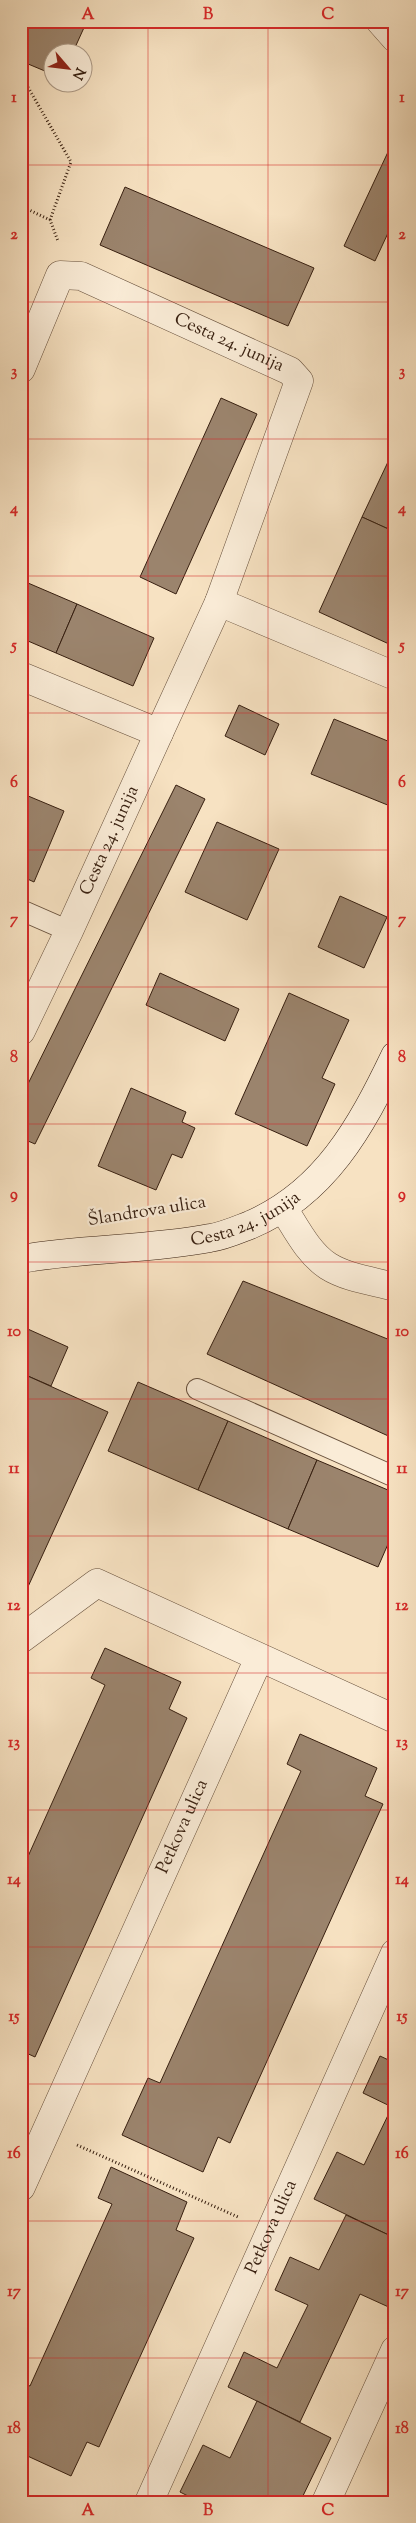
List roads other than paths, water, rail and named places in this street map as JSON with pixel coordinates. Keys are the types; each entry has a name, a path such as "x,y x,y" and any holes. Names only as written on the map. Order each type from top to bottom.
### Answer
{"street":[{"path":"380,21 395,38"},
{"name":"Cesta 24. junija","path":"21,370 52,289 60,275 81,276 290,372 298,381 219,602 69,932 21,1031"},
{"path":"219,602 395,676"},
{"path":"21,676 159,733"},
{"name":"Cesta 24. junija","path":"21,1259 65,1252 171,1244 212,1238 241,1228 283,1208 320,1178 349,1143 376,1097 395,1056"},
{"path":"283,1208 303,1239 328,1265 340,1272 395,1287"},
{"path":"21,1639 97,1583 259,1658 394,1717"},
{"name":"Petkova ulica","path":"21,2187 259,1658"},
{"name":"Petkova ulica","path":"150,2502 395,1953"},
{"path":"326,2502 395,2350"}],"lane":[{"path":"21,910 69,932"},
{"path":"196,1389 395,1477"}]}
